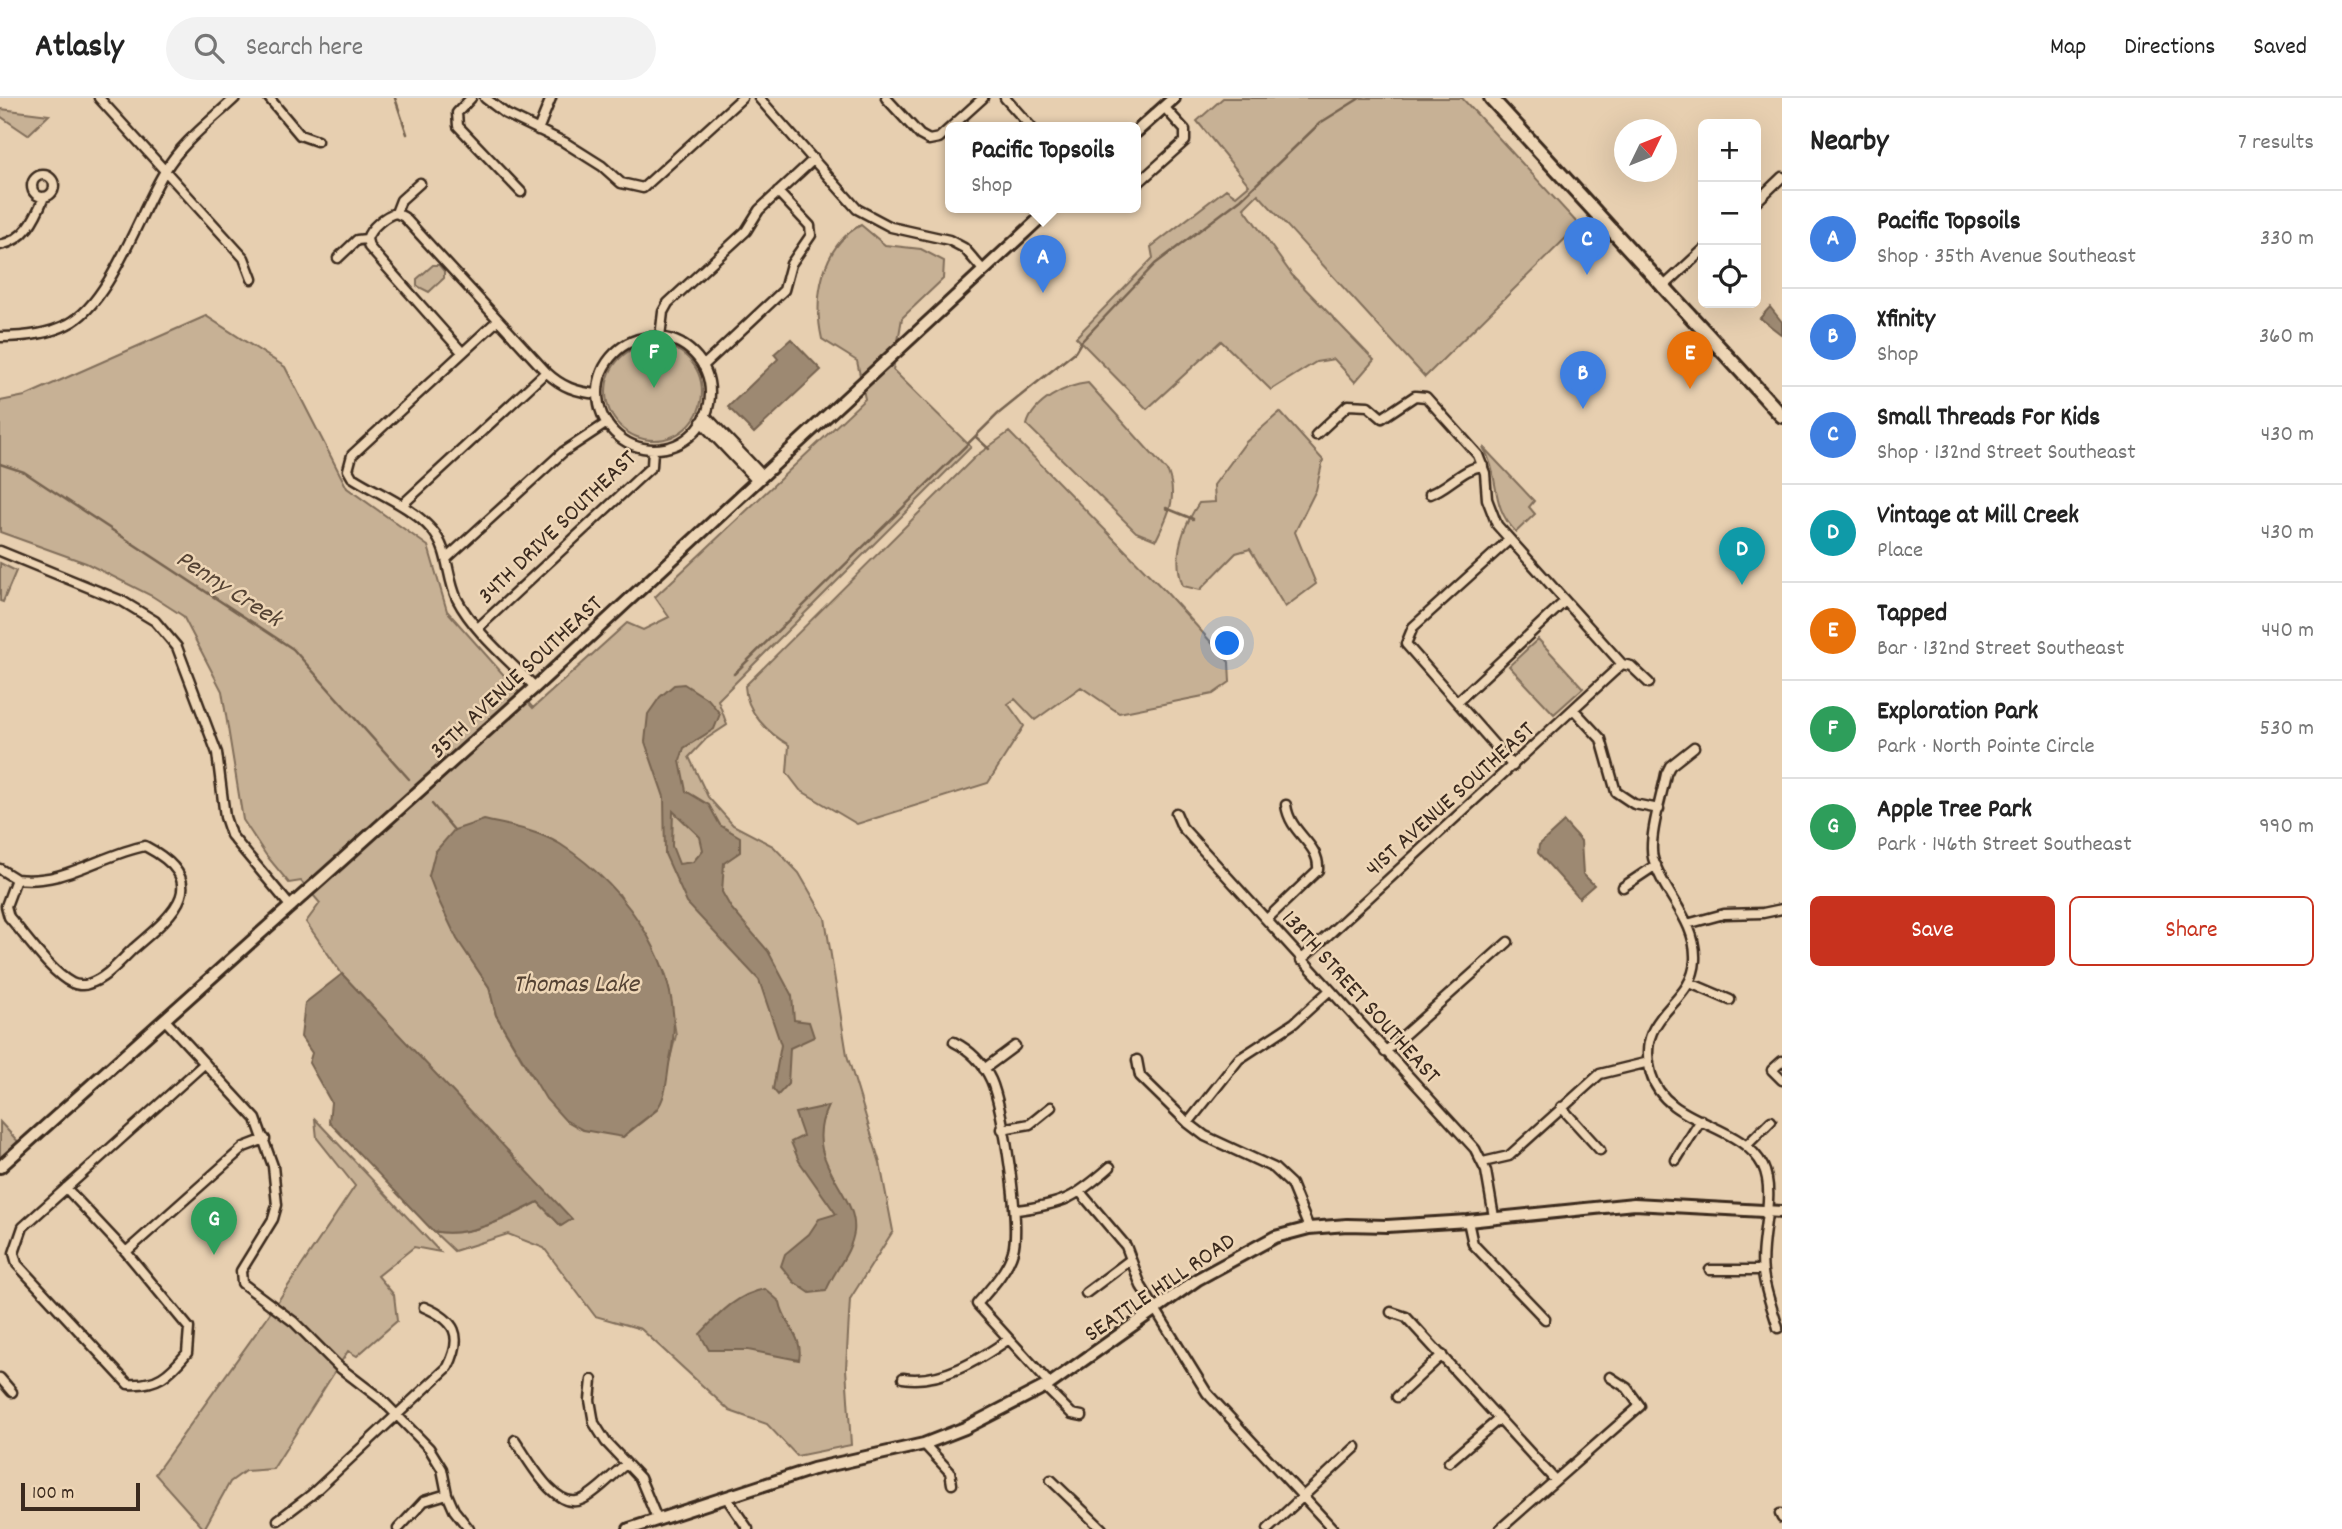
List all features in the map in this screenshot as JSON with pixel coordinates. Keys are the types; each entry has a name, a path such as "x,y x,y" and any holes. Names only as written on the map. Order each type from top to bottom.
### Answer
{"main road":[{"path":"1491,98 1662,288 1782,416"}],"street":[{"path":"99,98 244,258 252,279"},
{"path":"0,337 46,332 70,324 96,301 165,171 181,148 235,98"},
{"path":"269,98 300,135 317,141"},
{"path":"471,98 457,113 458,126 521,192"},
{"path":"485,98 506,114 601,166 621,183 643,188 742,98"},
{"path":"538,130 551,98"},
{"path":"759,98 857,209 873,220 949,240 964,248 983,270"},
{"path":"886,98 920,135 929,140 939,138 945,132"},
{"path":"957,122 983,98"},
{"path":"1005,98 1027,122"},
{"path":"1141,128 1174,98"},
{"path":"1141,181 1185,141 1185,130 1164,107"},
{"path":"660,337 663,312 668,303 746,231 759,210 814,159"},
{"path":"1761,197 1782,177"},
{"path":"397,213 401,200 419,183"},
{"path":"703,366 784,290 791,264 811,235 810,226 778,192"},
{"path":"0,245 12,243 26,231 44,197"},
{"path":"462,352 369,247 369,233 390,214 397,213 404,217 558,384 577,392 598,394"},
{"name":"35TH AVENUE SOUTHEAST","path":"0,1167 535,687 1045,213"},
{"path":"338,258 358,240 367,239"},
{"path":"1662,288 1698,255"},
{"path":"498,320 352,455 348,470 352,477 402,505 432,531 447,558 451,584 459,603 535,687"},
{"path":"660,337 684,347 703,366 709,390 703,418 689,436 672,446 653,449 631,444 607,423 598,394 606,363 616,351 629,342 660,337"},
{"path":"402,505 546,372"},
{"path":"1315,435 1348,405 1368,406 1382,418 1415,396 1426,397 1472,445 1483,466 1489,508 1509,540 1622,664 1631,666 1649,683"},
{"path":"703,418 759,478"},
{"path":"447,558 564,452 607,423"},
{"name":"34TH DRIVE SOUTHEAST","path":"479,627 652,466 653,449"},
{"path":"1430,494 1442,489 1470,467 1483,466"},
{"path":"1509,540 1413,627 1406,644 1513,766"},
{"path":"0,551 122,601 138,609 168,634 185,662 217,753 225,817 231,835 291,907"},
{"path":"1457,702 1564,602"},
{"name":"41ST AVENUE SOUTHEAST","path":"1301,960 1622,664"},
{"path":"1574,710 1601,739 1616,792 1634,804 1659,809"},
{"path":"1694,747 1670,766 1652,848 1656,865 1695,945 1694,971 1689,983 1655,1024 1649,1062 1660,1092 1701,1121 1747,1145 1766,1173 1767,1212 1762,1270 1778,1328"},
{"path":"1267,919 1318,870 1317,854 1288,821 1286,805"},
{"name":"138TH STREET SOUTHEAST","path":"1176,813 1182,827 1475,1149 1483,1162 1493,1217"},
{"path":"0,869 16,879 50,880 127,849 145,846 162,855 178,874 183,887 179,906 102,977 86,986 72,983 58,972 9,917 6,906 16,879"},
{"path":"1623,887 1656,865"},
{"path":"1687,924 1724,914 1763,913 1782,909"},
{"path":"1385,1052 1508,942"},
{"path":"1689,983 1730,1000"},
{"path":"1188,1123 1238,1059 1294,1023 1329,991"},
{"path":"165,1020 256,1119 273,1166 277,1205 273,1219 241,1271 242,1283 294,1322 339,1367 396,1414 429,1448 442,1469 447,1493 469,1529"},
{"path":"954,1042 967,1049 984,1069 998,1100 1017,1210 1013,1253 994,1284 976,1304 1072,1414 1082,1416"},
{"path":"984,1069 1015,1046"},
{"path":"1137,1060 1140,1076 1188,1123 1205,1136 1273,1168 1282,1176 1298,1195 1309,1228"},
{"path":"1782,1061 1772,1070 1782,1080"},
{"path":"1483,1162 1509,1156 1600,1074 1649,1062"},
{"path":"66,1188 126,1252 189,1328 187,1353 159,1380 146,1385 128,1384 17,1264 14,1253 23,1227 66,1188 205,1063"},
{"path":"1002,1129 1030,1124 1051,1107"},
{"path":"1561,1107 1601,1150"},
{"path":"1676,1160 1701,1121"},
{"path":"1747,1145 1771,1122"},
{"path":"126,1252 244,1147 265,1139"},
{"path":"1017,1210 1061,1203 1081,1193 1110,1167"},
{"path":"1081,1193 1118,1234 1156,1311 1207,1393 1333,1529"},
{"name":"SEATTLE HILL ROAD","path":"629,1529 813,1469 924,1444 965,1428 1048,1385 1198,1279 1275,1237 1309,1228 1468,1221 1634,1204 1782,1212"},
{"path":"1468,1221 1473,1244 1545,1319"},
{"path":"1086,1293 1130,1260"},
{"path":"1710,1270 1762,1270"},
{"path":"278,1520 312,1496 448,1367 456,1351 457,1336 451,1323 424,1307"},
{"path":"1391,1312 1406,1317 1555,1480"},
{"path":"903,1378 921,1381 955,1370 985,1356 1009,1339"},
{"path":"1397,1397 1442,1355"},
{"path":"1500,1529 1640,1406 1627,1388 1610,1377"},
{"path":"0,1378 12,1392"},
{"path":"592,1380 590,1400 594,1423 640,1478 657,1518"},
{"path":"1449,1462 1499,1419"},
{"path":"515,1440 554,1495 568,1502 583,1499 626,1464"},
{"path":"924,1444 950,1472 952,1484"},
{"path":"1268,1529 1356,1447"},
{"path":"1051,1480 1102,1529"},
{"path":"398,1529 424,1501 447,1493"},
{"path":"726,1497 748,1529"}],"shaded area":[{"path":"1223,98 1462,98 1579,225 1425,377 1258,194 1244,208 1292,275 1374,360 1355,382 1334,359 1316,362 1271,390 1221,341 1147,409 1076,337 1153,258 1151,247 1226,189 1236,196 1249,185 1197,121"},
{"path":"1,109 49,115 28,135 0,116"},
{"path":"861,225 885,245 921,249 944,261 943,279 902,318 893,370 971,447 718,700 727,725 706,739 689,757 708,797 733,825 773,846 799,873 825,918 847,1055 880,1163 893,1231 850,1299 846,1369 851,1445 797,1456 767,1424 730,1411 641,1329 595,1316 544,1248 508,1234 454,1251 433,1231 446,1233 473,1230 500,1221 538,1202 561,1226 571,1219 342,974 306,922 320,903 301,881 289,883 243,820 222,691 183,616 152,596 86,563 0,532 0,401 25,396 206,316 285,367 347,488 428,546 447,611 533,708 627,623 643,630 669,617 655,597 865,399 857,361 822,339 819,323 823,275 837,246 847,234","holes":["429,876 619,894 653,948 666,975 676,1035 657,1110 623,1137 532,1077 496,1015 489,987 457,938"]},
{"path":"433,265 439,265 444,271 444,278 429,292 417,286 417,279"},
{"path":"654,344 672,348 688,358 698,374 702,392 698,410 688,426 672,436 654,440 636,436 620,426 610,410 606,392 610,374 620,358 636,348"},
{"path":"1088,383 1168,472 1172,499 1156,540 1136,532 1027,425 1030,417 1043,402 1070,387"},
{"path":"1280,412 1323,460 1316,490 1295,532 1316,584 1285,607 1250,549 1236,553 1200,590 1183,586 1178,564 1180,543 1193,513 1199,503 1215,502 1214,485 1246,442"},
{"path":"1009,432 1166,592 1229,662 1230,682 1213,694 1119,713 1081,687 1035,720 1015,699 1008,704 1024,726 988,783 857,824 800,790 787,773 789,745 773,734 754,713 746,696 745,686 976,456"},
{"path":"1483,447 1534,501 1529,507 1535,514 1516,532 1502,512 1492,469"},
{"path":"0,563 16,571 3,602 0,601"},
{"path":"1538,639 1583,688 1554,714 1509,666"},
{"path":"315,1119 440,1252 414,1247 378,1276 394,1295 397,1321 357,1356 348,1351 273,1469 245,1471 230,1482 204,1529 155,1474 266,1319 355,1186 317,1138"},
{"path":"0,1122 23,1147 0,1167"}],"water":[{"path":"1770,307 1782,322 1782,335 1760,318"},
{"path":"791,339 821,370 754,433 728,407 778,359 774,354"},
{"path":"684,684 709,700 720,714 714,729 684,748 680,761 686,791 709,805 720,825 740,837 740,852 724,863 722,892 731,908 768,951 792,996 794,1020 809,1022 814,1037 790,1048 788,1084 778,1095 773,1089 781,1045 759,980 687,903 665,854 664,797 645,742 648,714 660,697 674,685","holes":["673,811 700,837 703,850 693,862 679,864 672,846"]},
{"name":"Thomas Lake","path":"484,820 542,835 585,862 609,884 630,909 648,936 662,966 671,996 674,1027 664,1093 656,1110 623,1137 583,1130 565,1120 546,1099 496,1015 489,987 457,939 437,897 429,876 435,852 454,830"},
{"path":"1564,822 1581,841 1583,874 1594,885 1579,898 1538,853 1539,845"},
{"path":"342,974 572,1219 561,1226 538,1202 473,1230 446,1233 433,1231 329,1122 331,1102 309,1063 312,1053 301,1037 305,1003"},
{"path":"828,1106 821,1126 821,1144 825,1160 848,1203 854,1232 826,1291 810,1293 794,1282 781,1266 785,1254 809,1234 819,1219 836,1214 799,1161 791,1142 803,1136 795,1113"},
{"path":"765,1289 780,1302 799,1344 799,1360 748,1350 709,1350 700,1334 737,1300"}],"waterway":[{"path":"395,98 407,134"},
{"path":"734,674 998,414 1075,352 1081,342 1155,264 1241,199 1320,123 1360,98"},
{"path":"976,437 989,449"},
{"name":"Penny Creek","path":"0,464 24,472 293,649 409,779"},
{"path":"1166,508 1193,519"},
{"name":"Penny Creek","path":"432,804 454,830"}],"place":[{"name":"Small Threads For Kids","path":"1587,275"},
{"name":"Pacific Topsoils","path":"1043,293"},
{"name":"Exploration Park","path":"654,388"},
{"name":"Tapped","path":"1690,389"},
{"name":"Xfinity","path":"1583,409"},
{"name":"Vintage at Mill Creek","path":"1742,585"},
{"name":"Apple Tree Park","path":"214,1255"}]}
